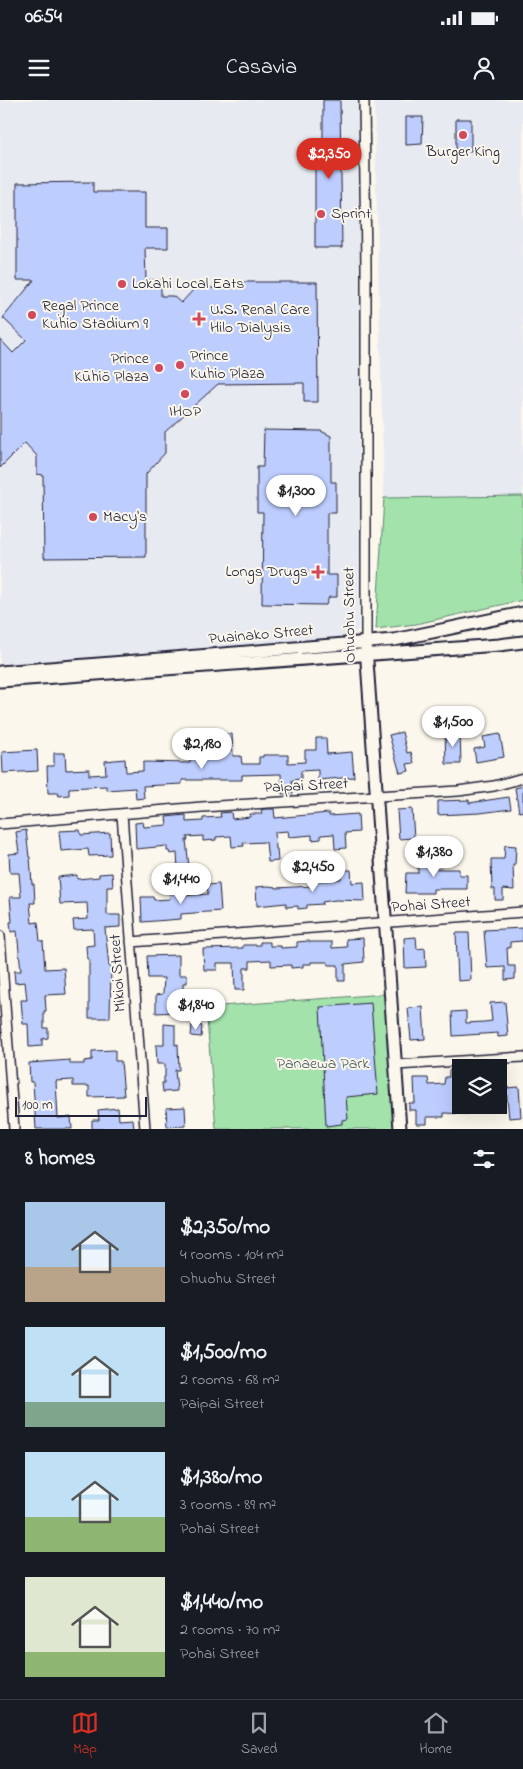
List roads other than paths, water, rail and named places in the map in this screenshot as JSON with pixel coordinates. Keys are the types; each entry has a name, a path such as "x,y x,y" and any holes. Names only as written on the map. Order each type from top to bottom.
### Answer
{"street":[{"name":"Ohuohu Street","path":"364,100 366,648 400,1129"},
{"name":"Puainako Street","path":"0,681 366,648 523,613"},
{"name":"Puainako Street","path":"0,672 366,648 499,645 523,642"},
{"name":"Paipai Street","path":"0,824 202,807 458,791 494,786 523,778"},
{"name":"Mikioi Street","path":"122,814 145,1129"},
{"name":"Pohai Street","path":"131,942 523,912"},
{"path":"0,936 14,1129"},
{"path":"396,1065 523,1057"}],"place":[{"name":"Burger King","path":"463,135"},
{"name":"Sprint","path":"321,214"},
{"name":"Lokahi Local Eats","path":"122,284"},
{"name":"Regal Prince Kuhio Stadium 9","path":"32,315"},
{"name":"U.S. Renal Care Hilo Dialysis","path":"199,319"},
{"name":"Prince Kuhio Plaza","path":"180,365"},
{"name":"Prince Kūhiō Plaza","path":"159,368"},
{"name":"IHOP","path":"185,394"},
{"name":"Macy's","path":"93,517"},
{"name":"Longs Drugs","path":"318,572"}],"park label":[{"name":"Panaewa Park","path":"323,1064"}]}
